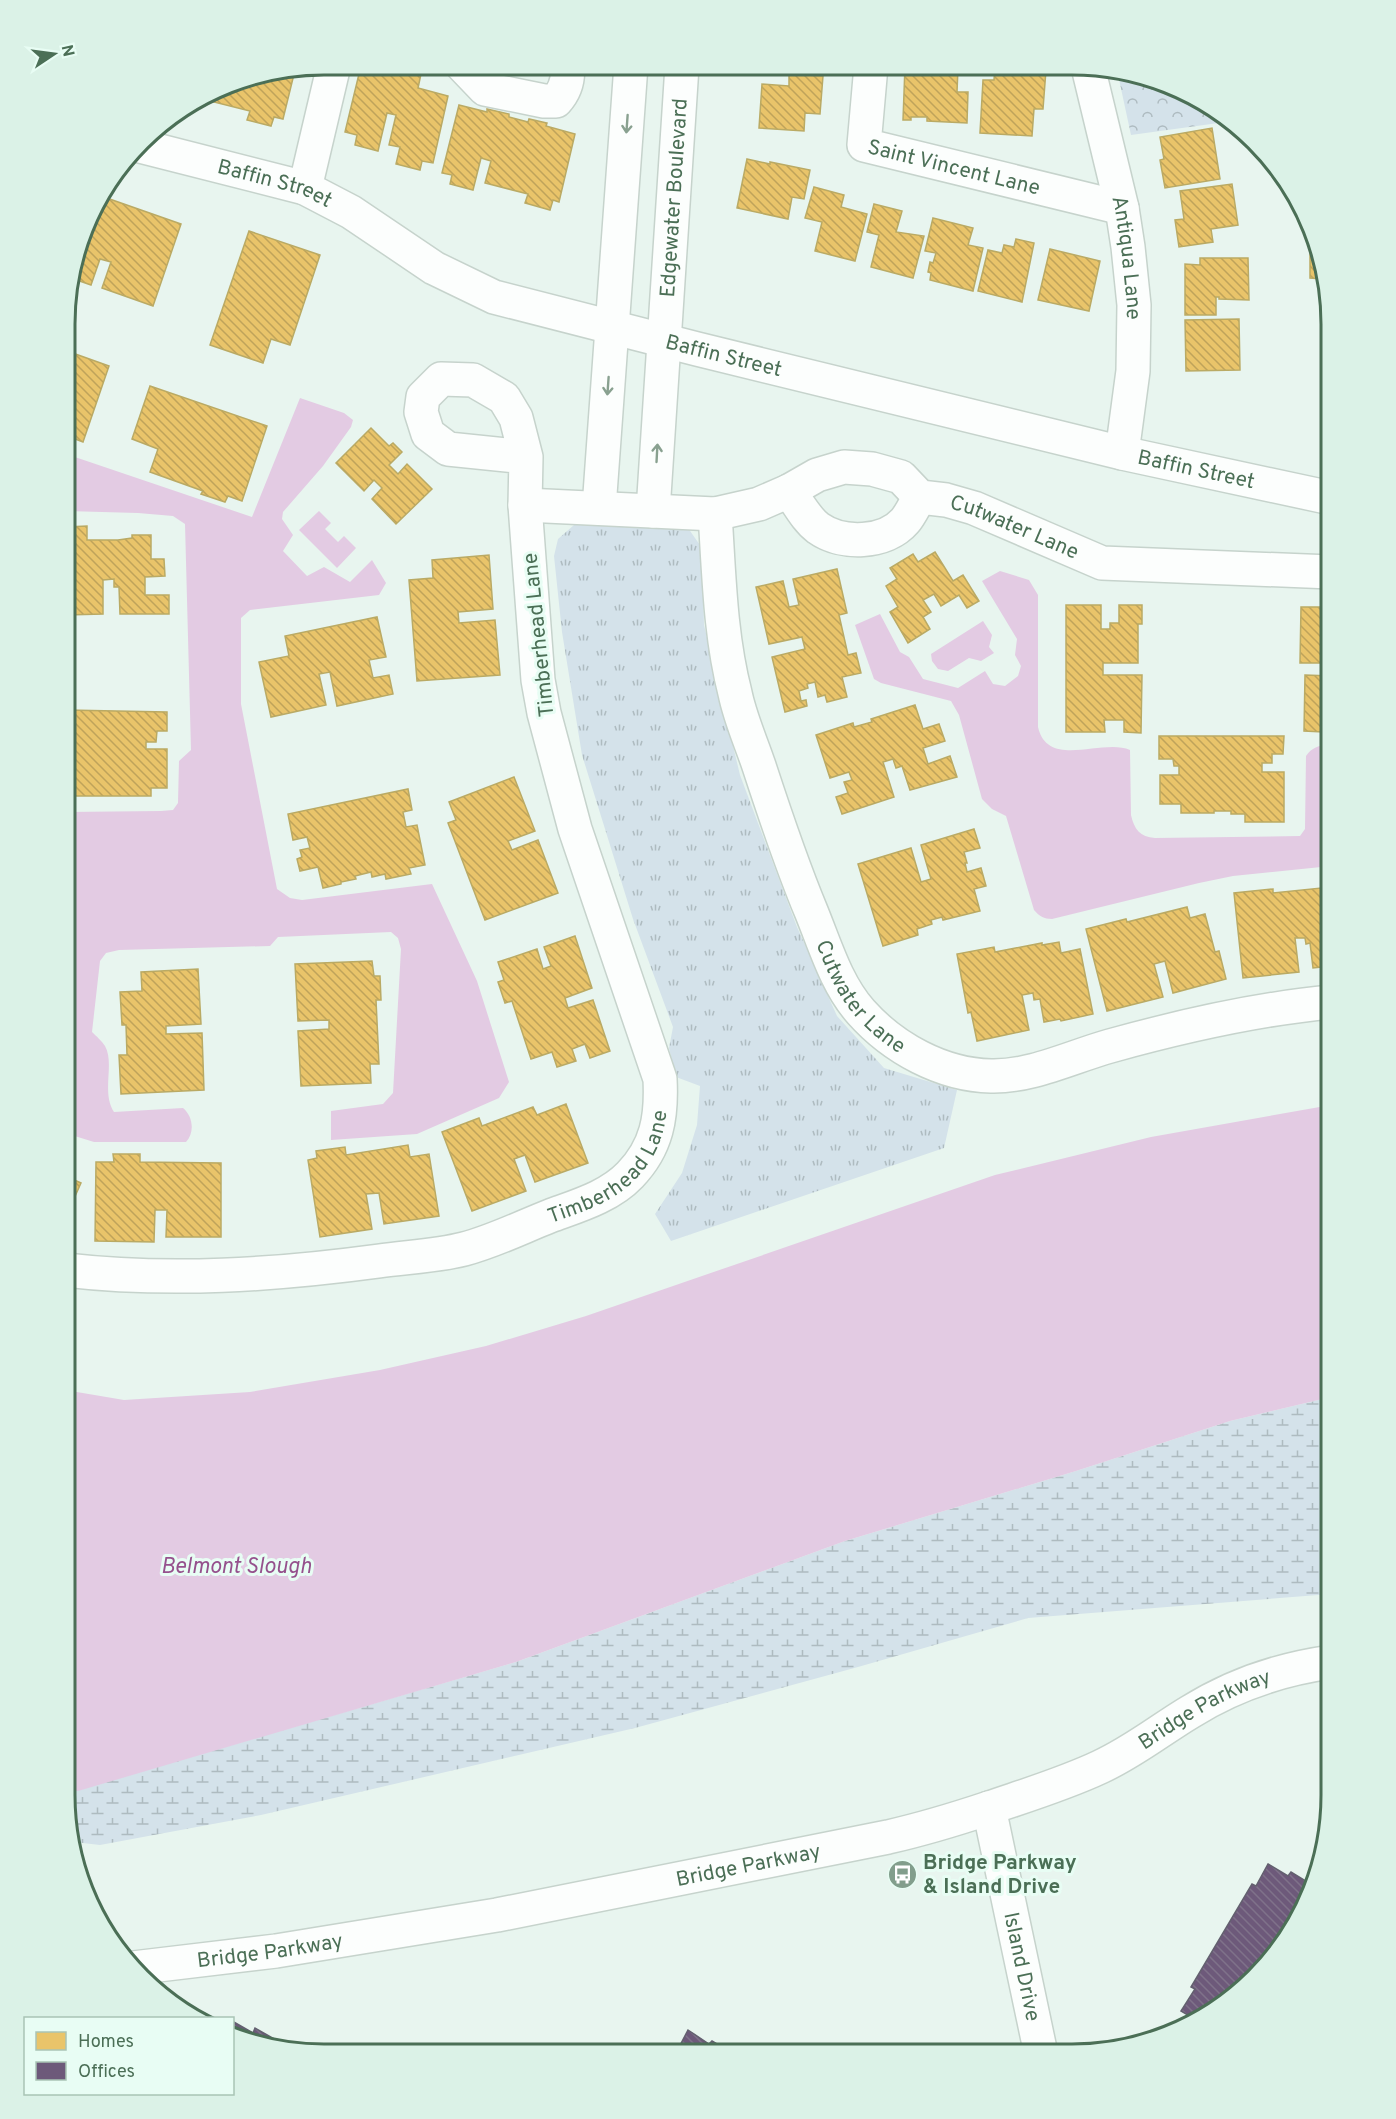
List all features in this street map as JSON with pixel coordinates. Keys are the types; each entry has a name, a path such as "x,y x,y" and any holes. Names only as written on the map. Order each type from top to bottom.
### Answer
{"street":[{"path":"305,188 331,75"},
{"path":"472,75 485,89 544,101 556,101 563,92 567,75"},
{"path":"599,508 630,75"},
{"name":"Edgewater Boulevard","path":"653,511 681,75"},
{"name":"Saint Vincent Lane","path":"869,75 864,145 1122,208"},
{"name":"Antiqua Lane","path":"1090,76 1122,208 1134,305 1135,349 1122,453"},
{"name":"Baffin Street","path":"148,148 305,188 351,212 434,268 494,297 1122,453 1321,496"},
{"name":"Timberhead Lane","path":"75,1271 100,1274 238,1275 309,1270 464,1249 608,1193 630,1176 644,1157 657,1132 662,1106 660,1079 575,829 544,713 538,680 525,505 526,457"},
{"name":"Cutwater Lane","path":"525,505 715,514 759,504 817,475 844,467 872,469 901,477 920,497 946,500 974,508 1102,563 1321,572"},
{"path":"789,491 816,527 828,534 852,539 879,538 892,532 906,521 920,497"},
{"name":"Cutwater Lane","path":"715,514 722,618 735,693 791,863 843,987 861,1012 897,1044 934,1064 960,1073 991,1076 1018,1075 1110,1046 1213,1020 1321,1003"},
{"name":"Bridge Parkway","path":"144,1967 276,1951 541,1907 937,1826 1046,1790 1101,1767 1144,1743 1190,1712 1238,1686 1292,1669 1321,1664"},
{"name":"Island Drive","path":"989,1808 1039,2044"}],"green space":[{"path":"1119,80 1167,94 1196,108 1219,123 1131,135"},
{"path":"574,525 688,528 702,548 704,625 740,775 797,927 837,1016 884,1068 957,1090 944,1148 671,1241 655,1214 682,1173 697,1125 700,1086 676,1077 669,1048 673,1027 633,919 582,755 562,632 554,556 558,539"},
{"path":"1321,1399 1321,1595 1028,1618 635,1728 261,1815 100,1845 80,1843 75,1790 516,1662 845,1541 1076,1471 1230,1421"}],"water":[{"path":"300,398 344,413 353,420 351,427 323,466 283,512 282,519 293,535 283,551 307,576 324,567 350,582 372,560 386,583 379,595 250,610 241,618 241,704 277,889 290,898 302,900 432,884 477,981 509,1082 499,1098 417,1134 331,1140 331,1111 383,1104 393,1093 401,949 398,938 391,932 278,937 270,946 119,950 106,953 100,961 92,1032 104,1044 108,1053 110,1104 114,1112 183,1108 189,1115 192,1129 186,1142 94,1142 75,1136 75,812 173,810 178,803 179,761 191,750 185,524 173,516 75,511 75,457 252,517"},
{"path":"319,511 331,523 325,529 338,542 344,536 356,548 337,568 299,530"},
{"path":"1000,571 1029,580 1038,595 1038,727 1044,740 1053,747 1064,750 1118,747 1130,750 1131,815 1138,831 1145,836 1155,838 1300,836 1305,829 1306,756 1311,750 1321,746 1321,867 1233,876 1052,919 1038,914 1034,910 1006,816 992,809 982,799 959,715 951,701 881,683 874,679 855,625 880,614 900,652 909,657 923,679 958,688 985,671 993,684 1005,686 1018,676 1021,666 1015,655 1017,639 982,581"},
{"path":"983,621 992,635 989,647 994,653 981,661 969,658 948,671 938,669 932,661 931,654"},
{"name":"Belmont Slough","path":"1321,1107 1321,1399 1230,1421 1076,1471 845,1541 516,1662 75,1791 75,1392 124,1400 250,1392 380,1370 486,1346 586,1316 995,1175 1151,1137"}],"building: Homes":[{"path":"359,75 421,75 418,88 448,96 433,163 422,161 420,170 396,164 400,147 389,145 396,115 387,113 378,151 355,145 357,135 345,132"},
{"path":"789,75 823,76 820,114 805,113 804,131 759,128 762,84 789,86"},
{"path":"905,75 958,75 957,92 968,92 967,123 927,121 927,117 911,117 911,120 903,120"},
{"path":"994,75 1046,75 1043,109 1034,109 1032,136 980,133 983,80 994,80"},
{"path":"293,77 283,119 274,117 271,126 247,120 250,111 213,102 260,83"},
{"path":"459,105 487,112 487,109 509,114 509,117 528,122 529,119 547,123 546,126 575,134 559,202 553,200 550,210 525,203 528,194 485,183 491,161 481,158 473,190 450,184 452,175 442,173"},
{"path":"1212,128 1220,179 1165,188 1160,160 1164,159 1160,137"},
{"path":"747,159 810,170 804,199 792,197 788,219 737,208"},
{"path":"1232,184 1238,225 1211,229 1213,242 1179,247 1175,220 1184,219 1180,191"},
{"path":"814,187 844,195 841,207 867,214 855,261 815,251 822,222 805,218"},
{"path":"109,199 181,224 153,306 102,288 111,262 100,259 91,285 79,281 83,260 94,229"},
{"path":"874,204 902,211 896,232 924,236 913,278 871,267 879,235 867,232"},
{"path":"933,218 973,228 968,245 983,248 973,291 930,280 931,273 928,272 930,262 933,263 936,253 925,251"},
{"path":"249,231 320,255 290,345 271,339 263,363 210,345"},
{"path":"1016,239 1034,243 1022,302 978,291 988,250 1002,253 1004,245 1014,247"},
{"path":"1050,249 1100,261 1089,311 1038,300"},
{"path":"1310,253 1316,279 1310,278"},
{"path":"1200,258 1248,258 1249,300 1216,297 1216,315 1185,315 1185,264 1200,265"},
{"path":"1239,319 1240,370 1186,371 1185,320"},
{"path":"75,354 109,366 83,442 75,439"},
{"path":"150,386 267,426 242,501 228,496 225,502 201,494 203,491 150,472 158,449 132,439"},
{"path":"371,428 389,446 393,443 402,452 389,465 398,474 407,464 432,489 396,524 372,499 382,488 374,480 364,491 336,463"},
{"path":"87,526 87,540 118,540 132,538 132,535 151,535 151,559 164,559 165,576 145,577 145,595 169,595 169,614 120,614 119,587 114,587 114,579 103,580 103,614 75,615 75,527"},
{"path":"935,552 953,581 963,575 979,601 967,608 959,595 941,606 934,594 923,600 931,612 923,617 930,629 908,643 890,612 898,607 886,586 897,579 890,568 913,554 918,562"},
{"path":"489,555 493,609 458,612 459,623 495,620 500,675 417,681 409,580 433,578 432,560"},
{"path":"837,569 847,613 839,615 848,655 856,653 861,673 842,677 847,697 827,702 825,695 818,697 815,682 807,684 808,688 799,691 801,701 806,700 807,706 785,712 772,657 805,649 802,637 769,644 756,587 783,581 789,607 799,605 793,579"},
{"path":"1066,605 1101,605 1101,629 1110,629 1110,623 1119,623 1119,605 1142,605 1142,624 1138,624 1138,663 1103,663 1103,675 1142,675 1141,733 1124,732 1124,720 1104,720 1105,732 1066,732"},
{"path":"1301,607 1321,607 1321,663 1300,663"},
{"path":"377,617 386,657 369,660 373,678 389,675 393,694 337,706 330,672 319,674 326,705 271,717 259,662 289,656 285,636"},
{"path":"1305,675 1321,676 1321,732 1304,731"},
{"path":"915,705 923,729 939,724 945,741 923,748 928,764 950,756 957,777 910,790 902,766 896,768 893,759 883,762 894,797 842,814 836,797 848,793 844,782 852,780 849,772 830,778 816,735 853,723 854,727 872,722 871,719"},
{"path":"75,710 167,712 167,731 157,731 156,742 146,742 146,749 167,749 167,788 151,788 151,796 75,796"},
{"path":"1159,736 1284,736 1283,754 1272,754 1272,763 1262,763 1262,772 1284,772 1284,822 1245,822 1245,814 1231,814 1231,811 1181,813 1181,804 1160,804 1160,775 1179,775 1179,766 1174,766 1173,759 1159,759"},
{"path":"514,777 535,831 508,841 512,850 538,840 558,893 485,920 448,823 456,820 449,802"},
{"path":"408,789 412,810 403,812 406,827 417,825 425,865 409,868 411,874 386,879 385,874 372,877 371,872 355,876 356,879 341,882 341,884 323,888 318,867 300,871 297,859 302,857 300,850 310,848 307,837 293,840 288,814"},
{"path":"974,829 980,848 964,852 967,872 981,868 986,886 974,889 980,911 943,920 942,917 931,920 932,924 917,929 918,935 883,946 858,864 911,848 921,882 931,879 921,845"},
{"path":"1321,888 1321,967 1313,968 1310,943 1306,944 1305,938 1295,938 1299,972 1243,978 1234,893 1273,889 1273,893"},
{"path":"1187,907 1190,918 1205,914 1215,952 1219,951 1226,979 1173,993 1165,961 1154,964 1163,997 1107,1011 1086,929 1126,919 1127,922"},
{"path":"575,936 592,988 565,998 568,1008 593,1000 610,1051 590,1058 585,1044 572,1049 576,1061 557,1067 552,1052 531,1059 512,1001 505,1003 498,982 504,980 498,962 537,949 543,969 551,966 544,947"},
{"path":"1059,942 1061,953 1080,949 1093,1014 1044,1022 1040,999 1034,1000 1033,993 1022,995 1029,1030 977,1041 971,1012 968,1013 957,954 994,947 995,952"},
{"path":"372,961 374,976 380,976 381,1000 376,1000 379,1064 370,1064 371,1083 301,1086 298,1031 329,1029 329,1020 298,1021 295,964"},
{"path":"198,969 201,1024 166,1026 166,1034 202,1033 204,1090 121,1094 119,1055 127,1055 126,1025 122,1025 120,992 142,991 141,972"},
{"path":"566,1104 588,1163 535,1182 525,1155 514,1159 526,1191 472,1211 442,1132 479,1118 482,1126 533,1107 537,1115"},
{"path":"408,1145 410,1157 429,1154 439,1216 384,1224 379,1193 366,1194 372,1229 320,1237 308,1160 317,1158 316,1151 345,1147 346,1155"},
{"path":"113,1154 140,1154 140,1162 221,1163 221,1237 166,1237 167,1210 155,1210 154,1242 95,1241 96,1162 114,1162"},
{"path":"75,1180 81,1183 75,1196"}],"building: Offices":[{"path":"1268,1864 1288,1876 1291,1872 1306,1881 1288,1919 1270,1947 1224,1993 1188,2015 1181,2011 1195,1989 1191,1987 1252,1884 1256,1886"},
{"path":"234,2022 253,2033 255,2028 273,2039 260,2036 234,2027"},
{"path":"688,2030 709,2044 681,2044"}],"place":[{"name":"Bridge Parkway & Island Drive","path":"902,1874"}]}
